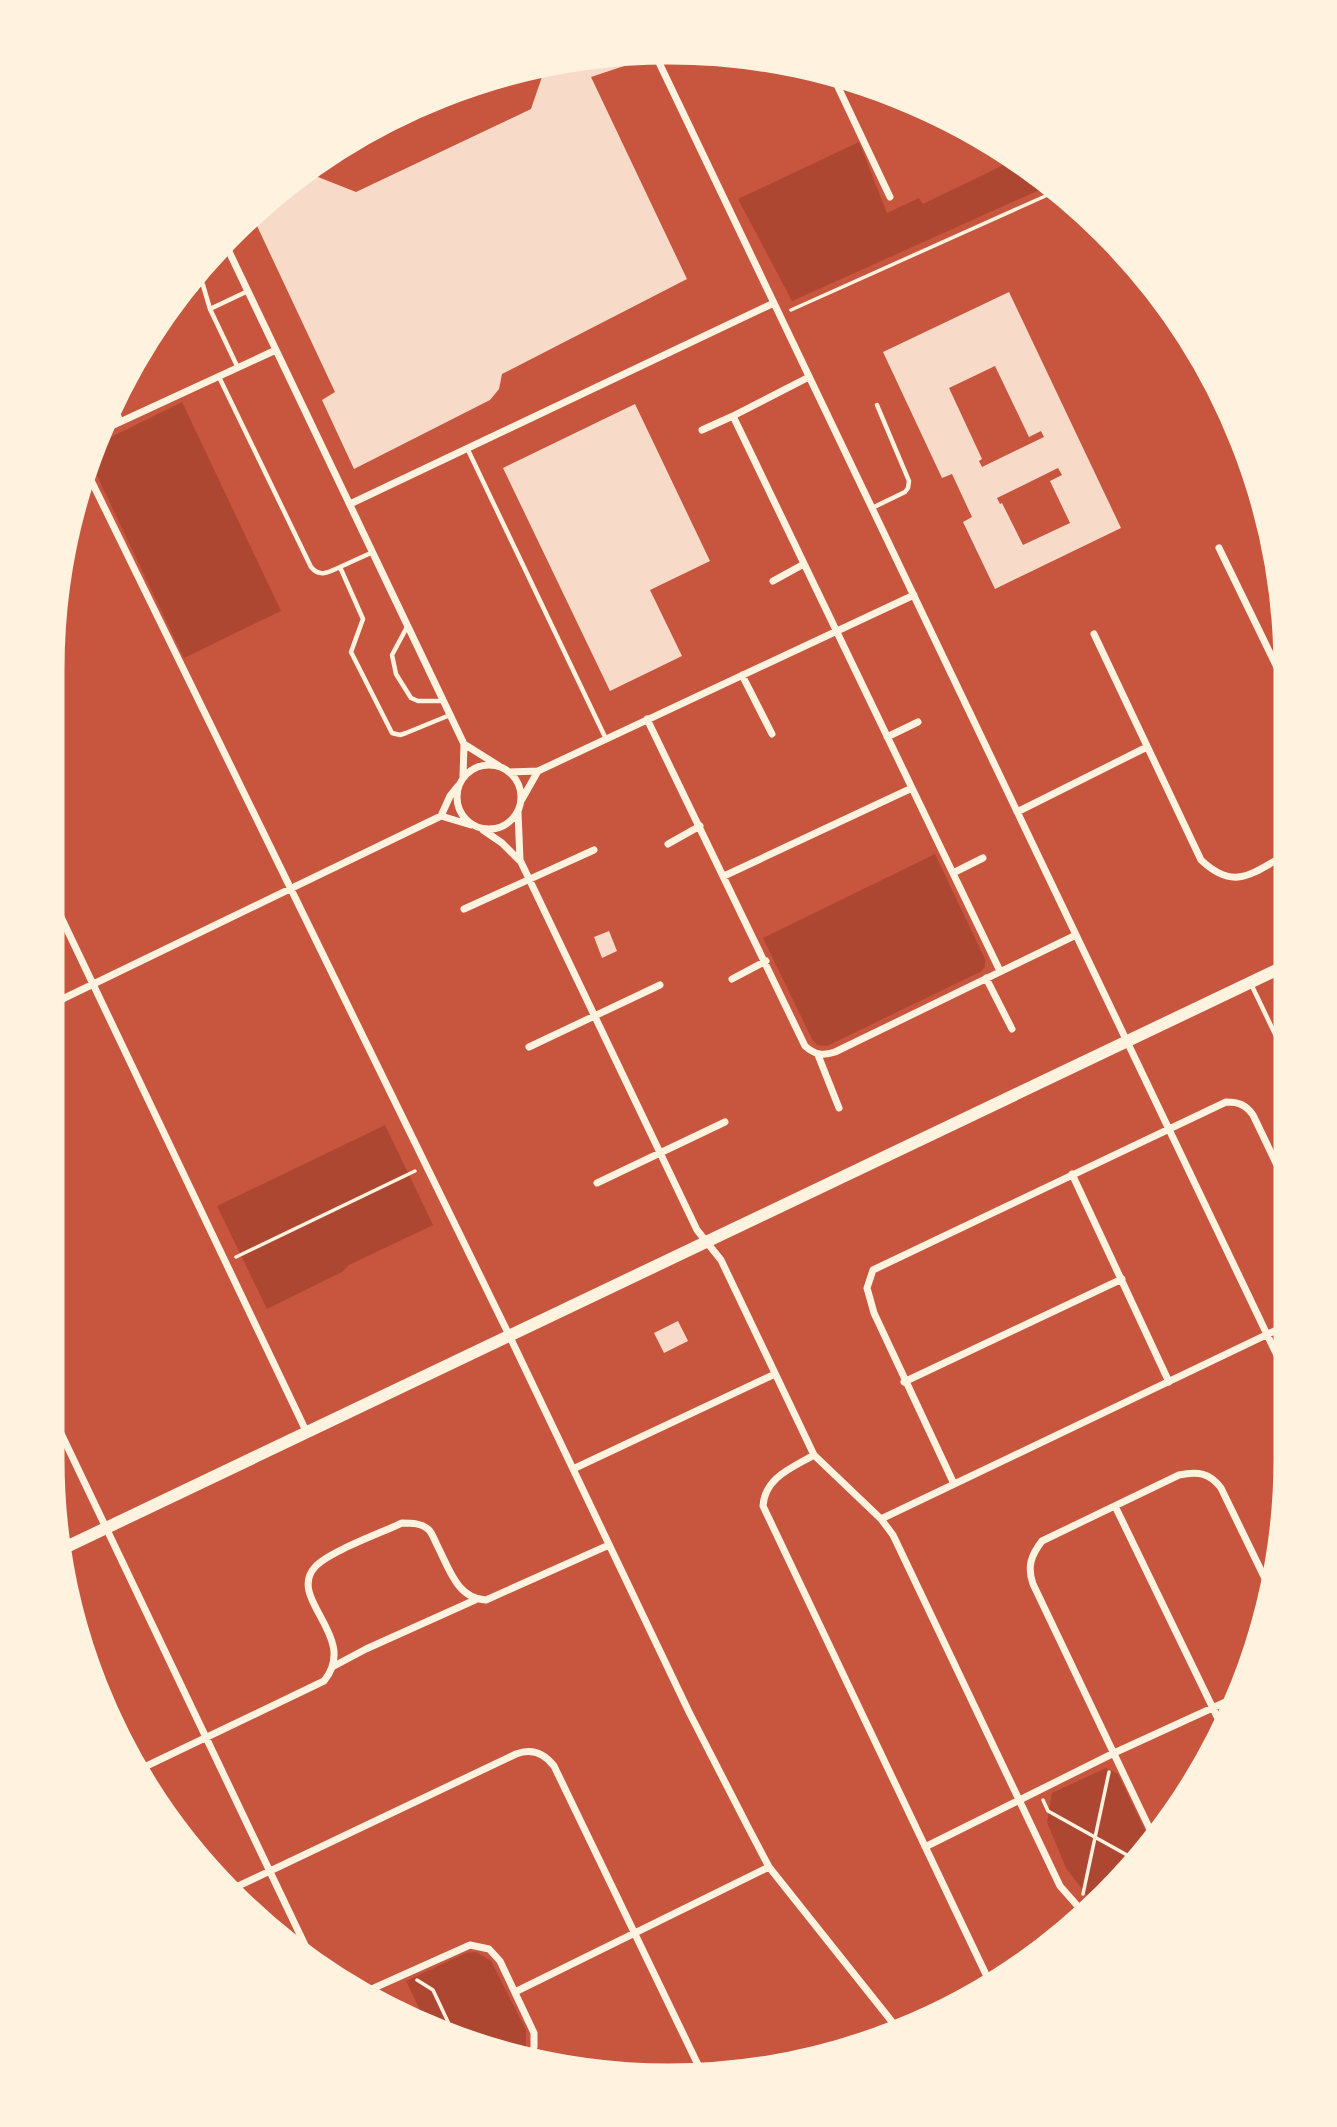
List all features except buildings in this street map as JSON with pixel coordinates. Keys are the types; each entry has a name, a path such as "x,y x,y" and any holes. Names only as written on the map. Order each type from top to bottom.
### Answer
{"street":[{"path":"658,60 1278,1358"},
{"path":"836,83 890,197"},
{"path":"228,249 464,744 461,781 456,795 457,807 471,825"},
{"path":"350,504 774,303"},
{"path":"110,426 276,350"},
{"path":"702,430 809,377"},
{"path":"116,413 120,421"},
{"path":"733,416 1000,971"},
{"path":"90,479 510,1336 695,1724 769,1867 894,2024"},
{"path":"1219,548 1278,669"},
{"path":"773,581 804,564"},
{"path":"509,772 538,771 914,595"},
{"path":"1094,634 1201,860 1213,871 1237,878 1278,858"},
{"path":"742,675 772,734"},
{"path":"647,719 805,1046 818,1055 839,1108"},
{"path":"887,737 918,722"},
{"path":"464,744 509,772 517,780 521,802"},
{"path":"1017,812 1147,747"},
{"path":"60,1000 289,887 441,816 450,796 461,781 479,766 499,766"},
{"path":"520,860 518,812 538,771"},
{"path":"724,876 912,788"},
{"path":"481,829 503,827 518,812"},
{"path":"441,816 481,829 502,843 520,860 697,1230 721,1260 814,1455 881,1519 893,1535 1060,1886 1079,1907"},
{"path":"668,844 700,826"},
{"path":"464,909 594,850"},
{"path":"953,873 983,858"},
{"path":"60,915 307,1433"},
{"path":"818,1055 835,1052 1076,935"},
{"path":"732,979 766,961"},
{"path":"66,1547 1278,969"},
{"path":"986,978 1013,1029"},
{"path":"529,1047 660,985"},
{"path":"954,1485 904,1382 868,1296 867,1288 873,1270 1226,1102 1236,1102 1247,1107 1278,1167"},
{"path":"597,1184 726,1122"},
{"path":"1072,1174 1169,1382"},
{"path":"904,1382 1122,1279"},
{"path":"881,1519 1278,1330"},
{"path":"573,1469 775,1374"},
{"path":"60,1431 306,1948"},
{"path":"814,1455 768,1485 763,1506 987,1977"},
{"path":"1151,1831 1030,1573 1034,1551 1042,1541 1179,1475 1191,1472 1213,1477 1221,1488 1265,1581"},
{"path":"1115,1506 1219,1720"},
{"path":"334,1666 335,1649 310,1594 310,1575 323,1560 402,1523 420,1525 429,1530 458,1586 475,1600"},
{"path":"144,1767 324,1681 334,1666 366,1649 475,1600 498,1597 609,1545"},
{"path":"925,1847 1114,1753 1226,1702"},
{"path":"236,1887 516,1754 536,1752 554,1766 699,2066"},
{"path":"514,1992 769,1867"},
{"path":"370,1990 463,1947 483,1946 500,1961 534,2033 532,2052"}],"lane":[{"path":"201,279 210,309 238,368"},
{"path":"210,309 248,291"},
{"path":"219,377 311,567 320,574 326,574 373,552"},
{"path":"872,508 905,492 909,481 877,404"},
{"path":"468,450 606,739"},
{"path":"340,567 363,620 351,652 389,731 400,735 450,715"},
{"path":"407,627 392,655 396,674 411,698 418,701 443,701"},
{"path":"1250,983 1278,1041"}],"path":[{"path":"780,315 1050,194"},
{"path":"225,1262 426,1165"},
{"path":"1081,1906 1109,1771 1120,1766"},
{"path":"1039,1791 1048,1811 1129,1856"},
{"path":"411,1971 418,1981 433,1990 450,2027"}],"shaded area":[{"path":"859,142 887,213 919,198 923,204 1008,163 1043,188 792,301 738,199"},
{"path":"182,402 281,611 184,658 94,469 104,441"},
{"path":"935,854 985,959 985,967 980,972 827,1046 817,1045 763,938"},
{"path":"385,1125 433,1225 349,1265 342,1272 267,1309 217,1206"},
{"path":"1106,1768 1118,1774 1147,1835 1089,1898 1066,1868 1047,1822 1052,1793"},
{"path":"476,1952 491,1961 526,2030 524,2050 473,2035 422,2015 406,1981 466,1953"}]}
